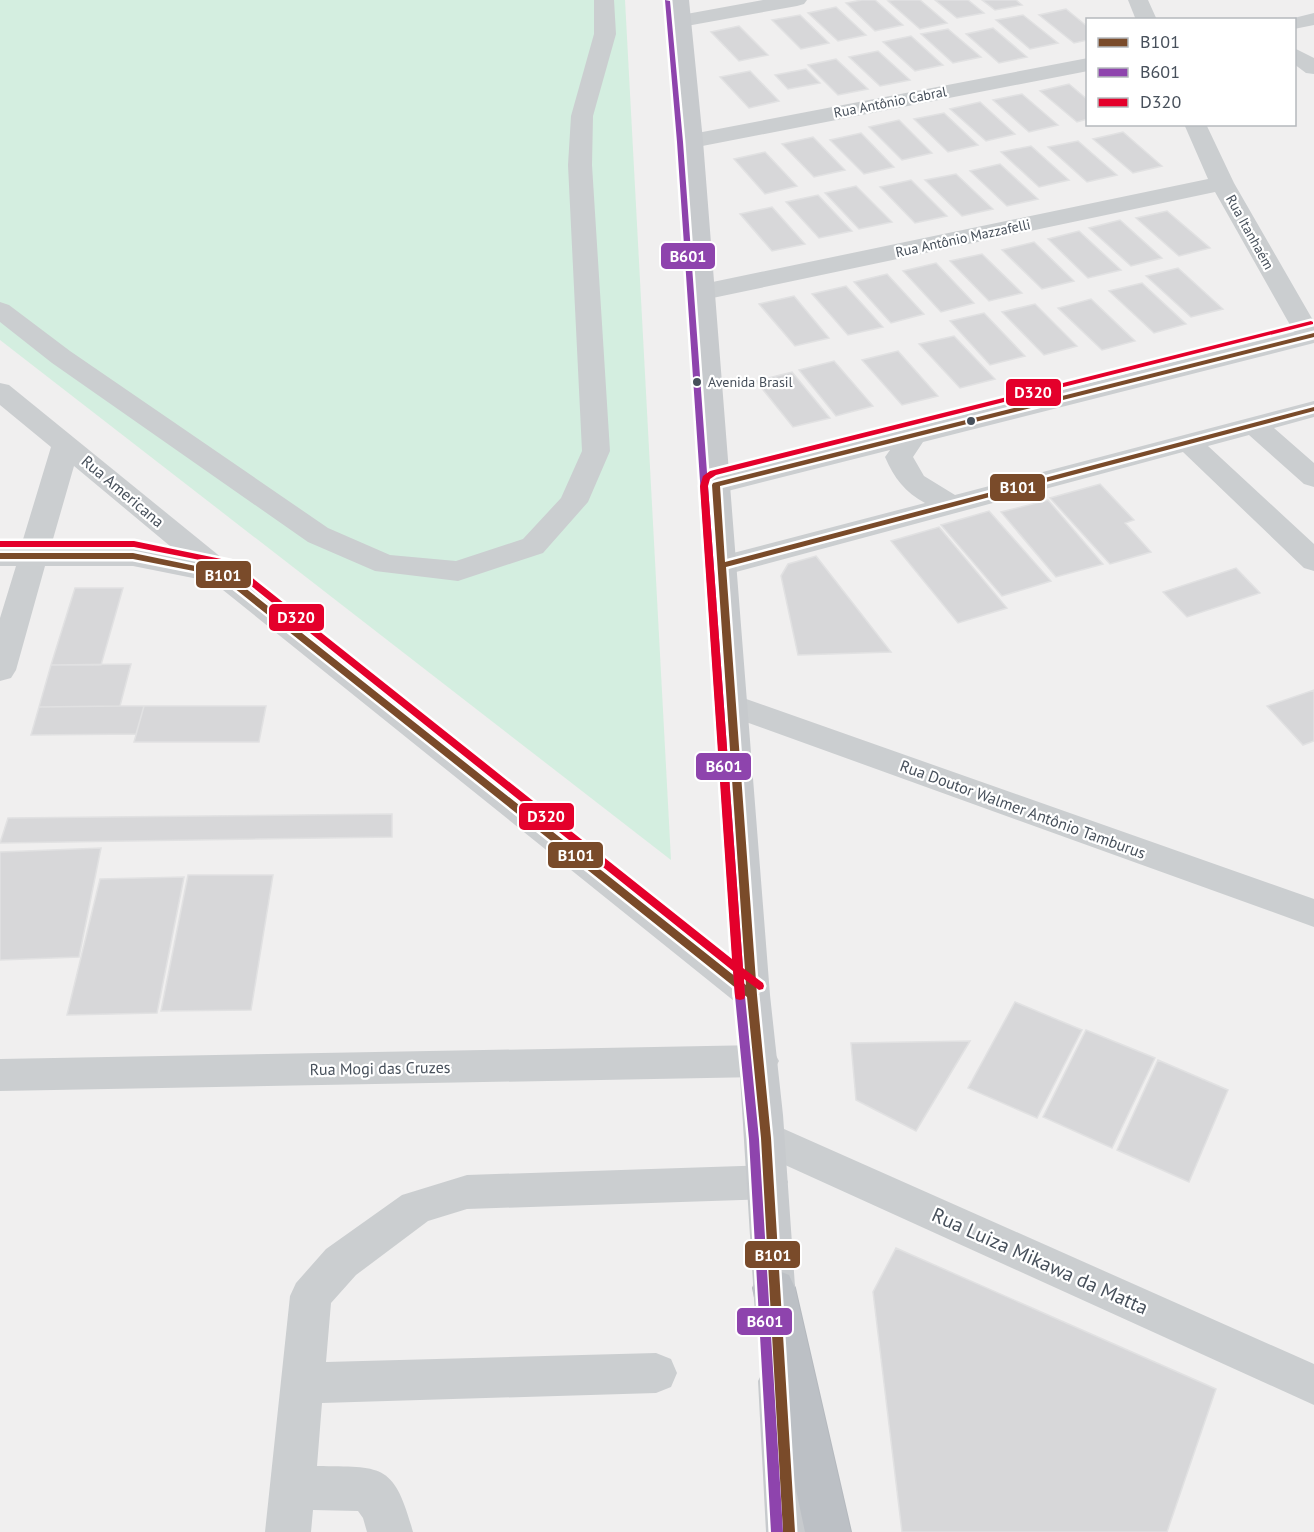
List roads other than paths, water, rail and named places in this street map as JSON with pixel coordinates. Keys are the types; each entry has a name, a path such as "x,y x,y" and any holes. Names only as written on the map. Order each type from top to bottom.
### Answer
{"highway":[{"path":"774,1288 828,1532"}],"main road":[{"path":"680,10 692,141 752,995 766,1138 789,1532"}],"street":[{"path":"0,310 62,357 318,535 385,564 458,571 533,546 574,502 596,451 580,165 582,116 605,34 604,0"},
{"path":"680,10 797,0"},
{"path":"1138,0 1146,18"},
{"path":"1296,23 1314,19"},
{"path":"1296,56 1314,69"},
{"name":"Rua Antônio Cabral","path":"692,141 1086,64"},
{"name":"Rua Itanhaém","path":"1196,126 1222,183 1311,336"},
{"name":"Rua Antônio Mazzafelli","path":"703,292 1222,183"},
{"path":"716,485 1311,336"},
{"name":"Rua Americana","path":"0,391 222,574 752,995"},
{"path":"721,566 1314,410"},
{"path":"1255,425 1314,478"},
{"path":"912,437 899,457 905,475 925,492 953,505"},
{"path":"1188,442 1314,561"},
{"path":"0,670 66,444"},
{"path":"0,556 133,556 222,574"},
{"name":"Rua Doutor Walmer Antônio Tamburus","path":"732,705 1314,913"},
{"name":"Rua Mogi das Cruzes","path":"0,1075 760,1061"},
{"name":"Rua Luiza Mikawa da Matta","path":"766,1138 1314,1385"},
{"path":"288,1532 311,1296 341,1262 416,1206 467,1192 768,1182"},
{"path":"302,1383 656,1373"},
{"path":"292,1488 368,1489 383,1506 390,1532"}],"place":[{"name":"Avenida Brasil","path":"697,382"}]}
